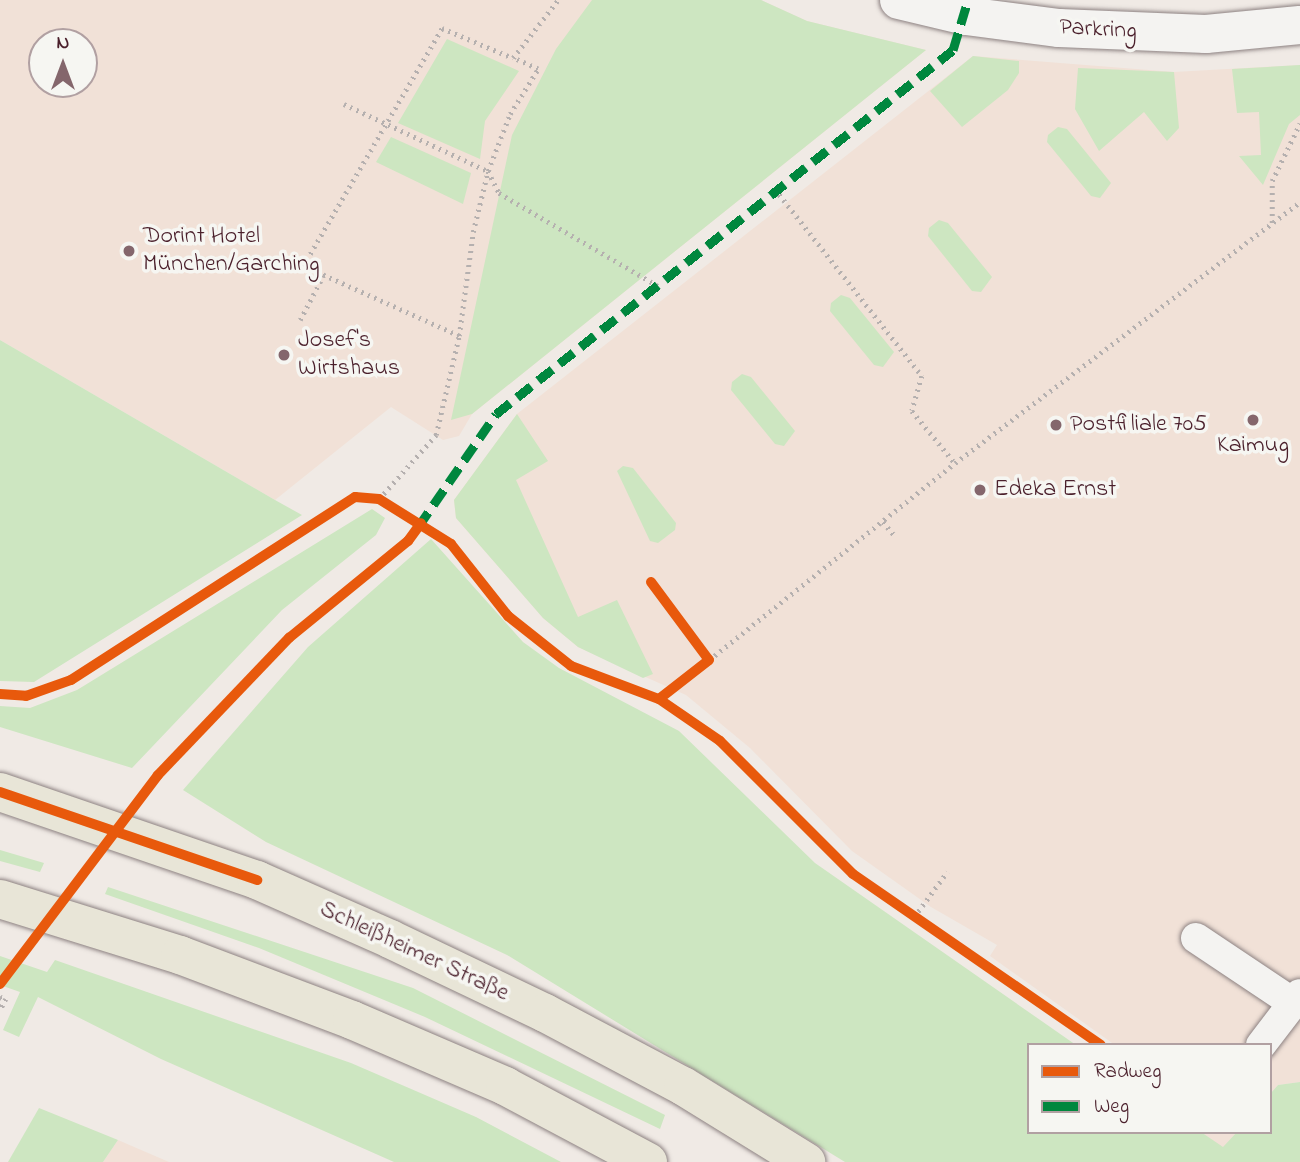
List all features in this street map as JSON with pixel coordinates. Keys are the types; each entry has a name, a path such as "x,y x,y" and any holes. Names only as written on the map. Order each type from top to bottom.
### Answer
{"main road":[{"name":"Schleißheimer Straße","path":"0,792 257,880 390,939 545,1013 683,1086 806,1162"},
{"path":"0,899 180,955 352,1020 505,1086 648,1162"}],"street":[{"name":"Parkring","path":"899,0 966,16 1059,29 1206,34 1300,25"}],"lane":[{"path":"1196,938 1297,998 1263,1043"}],"path":[{"path":"513,58 558,0"},
{"path":"379,499 436,435 459,337 473,232 488,171 510,114 538,69 442,28 303,266 459,337"},
{"path":"344,104 488,171 499,194 658,286"},
{"path":"1272,224 1272,181 1300,123"},
{"path":"775,189 922,376 912,411 955,463"},
{"path":"699,668 955,463 1300,202"},
{"path":"300,320 324,276"},
{"path":"883,522 896,537"},
{"path":"701,649 709,660"},
{"path":"914,917 947,872"},
{"path":"0,997 6,999 0,1011"}],"shaded area":[{"path":"0,0 761,0 807,21 926,50 472,414 459,436 443,440 391,407 275,500 0,340"},
{"path":"973,56 1174,72 1300,65 1300,1082 1278,1085 1272,1092 1272,1043 1112,1043 990,956 997,945 931,907 852,851 750,748 686,695 578,647 543,618 456,518 454,500 517,414"},
{"path":"1204,1134 1235,1134 1223,1148"},
{"path":"118,1140 169,1162 103,1162"}],"green space":[{"path":"592,0 761,0 807,21 926,50 472,414 451,420 512,135 556,49"},
{"path":"447,39 519,71 485,121 480,159 398,123"},
{"path":"973,56 1019,61 1019,73 1008,90 962,127 930,91"},
{"path":"1300,65 1300,115 1289,124 1263,185 1239,156 1261,155 1259,112 1237,113 1232,69"},
{"path":"1078,68 1174,72 1179,128 1167,141 1144,112 1099,151 1075,109"},
{"path":"1058,127 1067,129 1111,183 1100,198 1091,196 1047,142 1048,135"},
{"path":"391,137 471,173 463,204 376,162"},
{"path":"939,220 948,223 992,277 981,292 972,291 928,236 929,228"},
{"path":"841,295 850,298 894,352 883,367 874,365 830,311 831,303"},
{"path":"0,340 302,515 34,682 0,681"},
{"path":"742,374 751,377 795,431 784,446 775,444 731,390 732,382"},
{"path":"517,414 548,461 516,480 578,617 617,600 653,674 643,678 578,647 543,618 456,518 454,500"},
{"path":"623,466 633,468 676,523 675,530 658,543 650,541 617,471"},
{"path":"372,509 385,518 376,535 282,610 132,768 0,727 0,706 30,708 77,690"},
{"path":"431,539 523,642 559,668 679,731 815,863 1073,1043 1027,1043 1027,1134 1204,1134 1223,1147 1235,1134 1272,1134 1272,1092 1278,1085 1300,1082 1300,1162 845,1162 507,955 266,842 183,790 308,647"},
{"path":"0,850 44,863 40,872 0,861"},
{"path":"108,887 413,988 665,1115 660,1129 425,1017 259,948 105,894"},
{"path":"0,956 47,972 55,960 351,1063 476,1117 561,1162 394,1162 161,1059 38,997 19,1037 3,1030 20,992 0,985"},
{"path":"39,1108 118,1140 103,1162 8,1162"}],"marked path":[{"path":"418,527 496,414 953,50 968,0"}],"cycle path":[{"path":"0,694 26,696 71,680 355,497 379,499 451,544 508,616 571,666 659,699 720,741 853,874 1098,1043"},
{"path":"0,984 158,775 289,638 408,541 421,523"},
{"path":"651,582 709,660 659,699"},
{"path":"0,792 257,880"}],"place":[{"name":"Dorint Hotel München/Garching","path":"129,251"},
{"name":"Josef's Wirtshaus","path":"284,355"},
{"name":"Kaimug","path":"1253,420"},
{"name":"Postfiliale 705","path":"1056,425"},
{"name":"Edeka Ernst","path":"980,490"}]}
